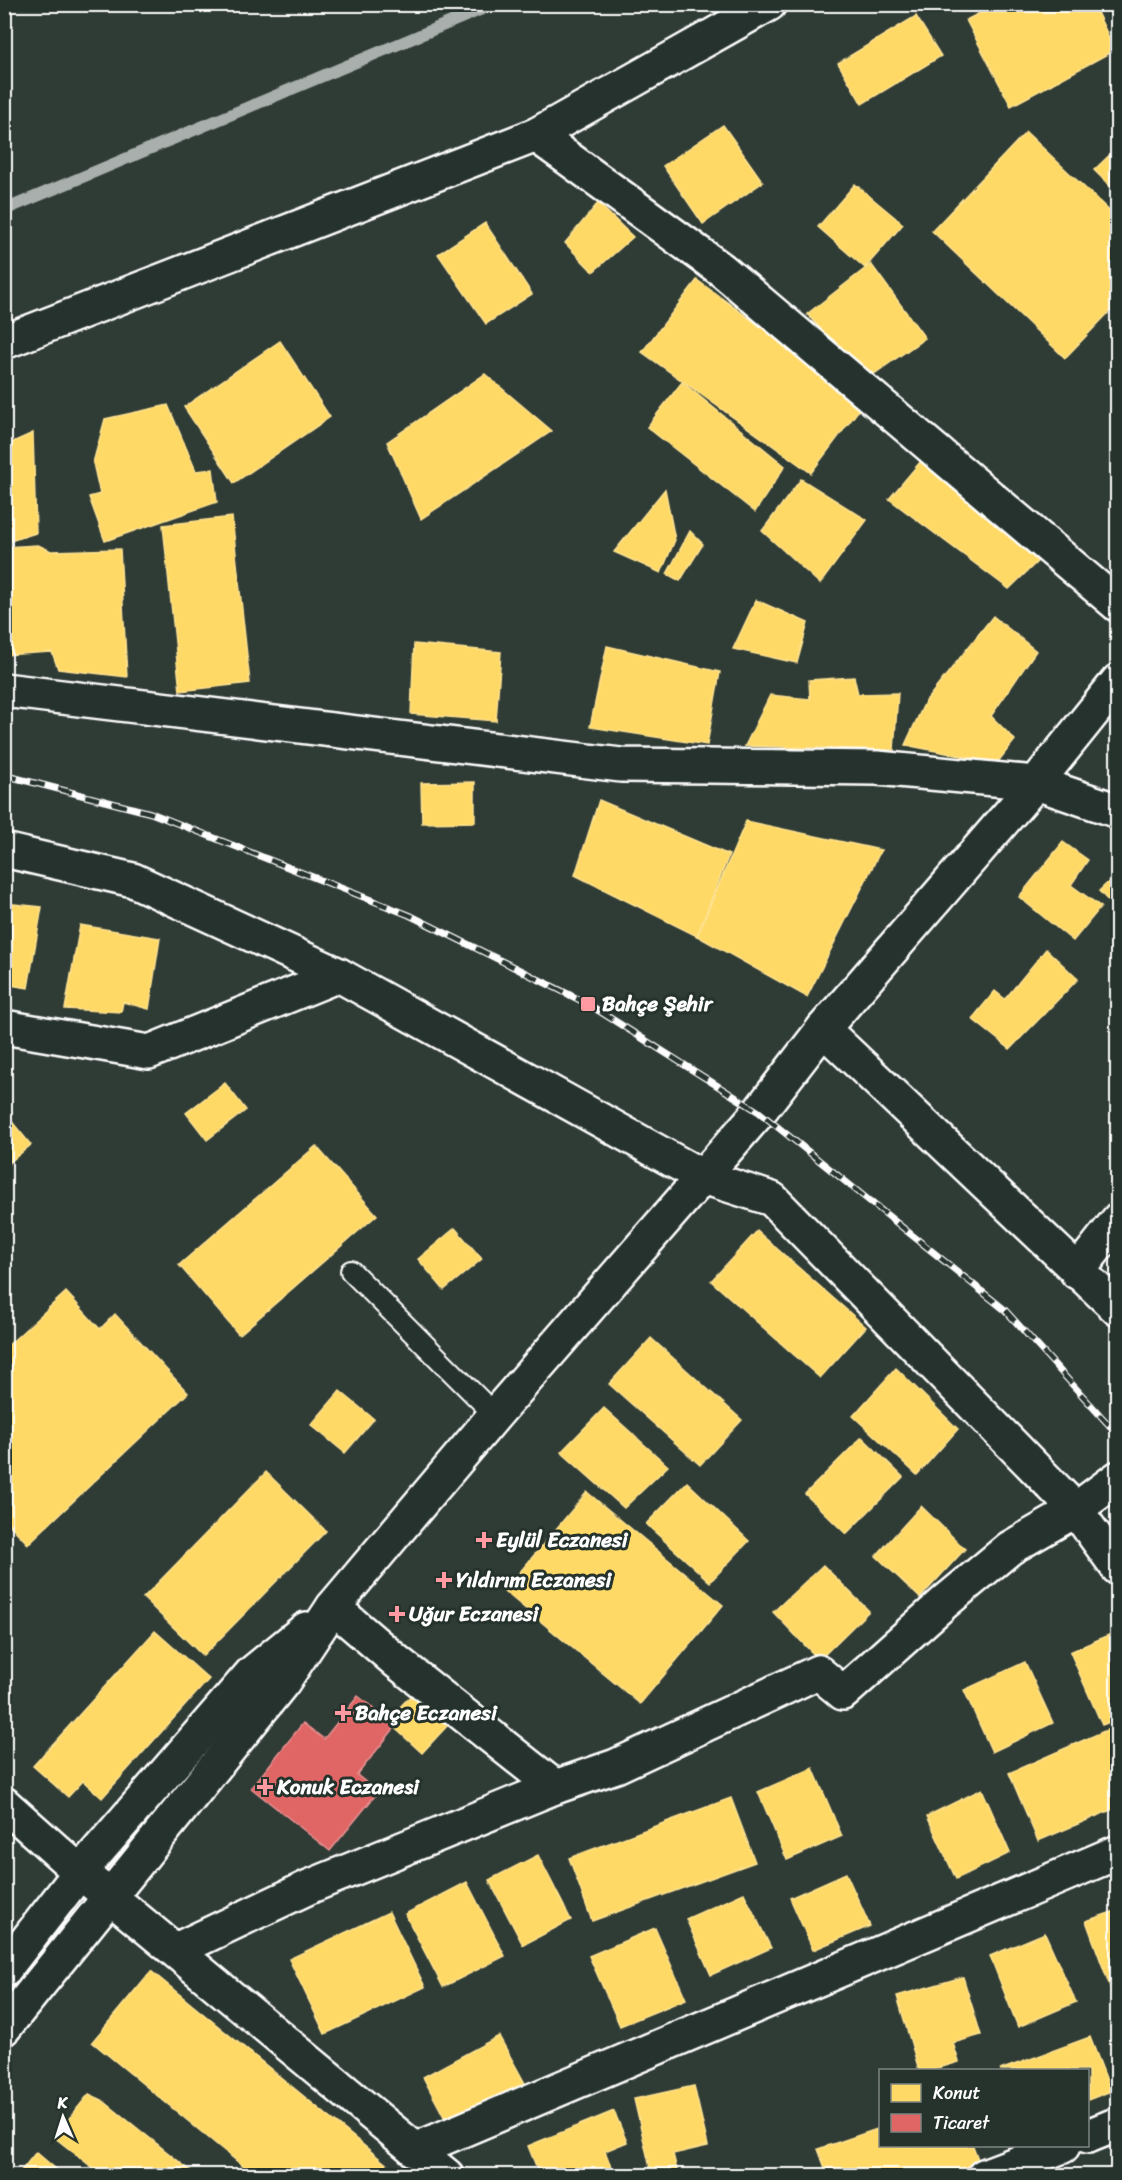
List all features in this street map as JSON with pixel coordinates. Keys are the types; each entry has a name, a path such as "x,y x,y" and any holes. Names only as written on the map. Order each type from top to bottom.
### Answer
{"street":[{"path":"4,342 537,135 769,4"},
{"path":"537,135 722,270 1118,605"},
{"path":"4,2028 283,1682 333,1606 495,1415 759,1112 823,1029 1036,783 1118,681"},
{"path":"4,690 621,765 877,768 1036,783 1118,811"},
{"path":"4,850 133,880 339,975 703,1177 772,1199 1076,1510 1118,1568"},
{"path":"4,1026 149,1052 339,975"},
{"path":"823,1029 1118,1309"},
{"path":"1077,1272 1118,1220"},
{"path":"176,1950 311,1886 555,1787 616,1766 818,1672 843,1693 946,1601 1010,1548 1076,1510 1118,1478"},
{"path":"333,1606 396,1661 555,1787"},
{"path":"4,1970 80,1872 252,1673 333,1606"},
{"path":"4,1804 80,1872 447,2175"},
{"path":"415,2150 1118,1852"},
{"path":"1089,2136 1118,2124"},
{"path":"984,2175 1058,2147"}],"lane":[{"path":"351,1271 495,1415"}],"building: Konut":[{"path":"997,4 1093,4 1115,50 1011,106 966,20"},
{"path":"916,16 941,56 862,104 838,63"},
{"path":"723,125 763,182 703,224 663,166"},
{"path":"1026,132 1118,219 1118,303 1065,358 932,231"},
{"path":"1118,147 1118,194 1094,170"},
{"path":"855,184 903,224 865,268 818,227"},
{"path":"598,203 633,237 593,272 565,243"},
{"path":"485,223 532,294 486,324 438,254"},
{"path":"871,264 925,338 867,379 807,314"},
{"path":"697,280 864,403 811,473 642,352"},
{"path":"280,341 330,417 234,483 184,407"},
{"path":"485,374 552,431 421,519 387,442"},
{"path":"682,382 785,466 755,512 647,427"},
{"path":"168,405 196,471 213,469 217,502 105,541 89,497 100,494 93,463 105,419"},
{"path":"33,433 36,533 4,543 4,446"},
{"path":"921,461 1043,556 1009,589 889,499"},
{"path":"801,479 867,520 820,584 762,531"},
{"path":"665,489 675,540 661,573 614,552"},
{"path":"232,517 250,683 180,691 163,525"},
{"path":"690,531 703,544 680,581 667,574"},
{"path":"38,545 51,551 120,549 127,677 58,669 52,652 4,655 4,547"},
{"path":"756,600 808,623 797,663 733,649"},
{"path":"993,616 1036,651 991,716 1015,740 997,763 905,745 925,702"},
{"path":"414,644 501,652 496,721 411,714"},
{"path":"607,646 720,672 707,745 590,727"},
{"path":"854,677 858,694 898,693 894,750 745,746 770,695 810,699 809,680"},
{"path":"475,782 475,822 422,823 421,783"},
{"path":"599,800 729,855 697,936 575,875"},
{"path":"746,821 881,850 807,997 697,936"},
{"path":"1063,842 1088,860 1071,885 1101,907 1073,941 1019,897"},
{"path":"1118,873 1118,911 1099,891"},
{"path":"4,903 42,907 28,988 4,984"},
{"path":"80,925 160,938 149,1009 123,1002 121,1012 65,1009"},
{"path":"1046,949 1078,979 1010,1049 972,1019 995,991 1005,999"},
{"path":"225,1083 246,1110 207,1140 186,1113"},
{"path":"4,1112 31,1145 4,1167"},
{"path":"316,1146 377,1215 239,1335 179,1265"},
{"path":"455,1228 482,1259 444,1290 418,1259"},
{"path":"757,1231 866,1327 820,1378 711,1281"},
{"path":"66,1292 100,1329 115,1314 188,1393 28,1544 4,1519 4,1349"},
{"path":"651,1338 742,1420 700,1465 609,1384"},
{"path":"896,1368 958,1429 917,1475 853,1416"},
{"path":"340,1391 374,1419 345,1453 311,1425"},
{"path":"604,1408 668,1466 624,1508 561,1452"},
{"path":"862,1437 903,1477 846,1534 805,1494"},
{"path":"266,1472 326,1531 203,1656 143,1598"},
{"path":"687,1482 749,1541 710,1582 646,1524"},
{"path":"587,1492 723,1605 640,1704 504,1591"},
{"path":"921,1506 965,1549 920,1598 876,1556"},
{"path":"823,1565 869,1611 819,1660 773,1612"},
{"path":"155,1631 209,1679 102,1798 83,1781 68,1797 33,1766"},
{"path":"1118,1631 1118,1719 1102,1725 1070,1652"},
{"path":"1025,1662 1053,1723 992,1752 964,1690"},
{"path":"413,1693 448,1725 422,1753 387,1721"},
{"path":"1118,1725 1118,1807 1038,1841 1009,1773"},
{"path":"813,1768 842,1836 787,1860 758,1792"},
{"path":"982,1789 1010,1853 956,1879 927,1816"},
{"path":"731,1798 755,1862 592,1921 569,1858"},
{"path":"538,1855 571,1920 523,1945 489,1880"},
{"path":"846,1873 870,1926 813,1950 790,1898"},
{"path":"467,1882 505,1956 443,1987 405,1914"},
{"path":"744,1893 771,1948 711,1975 686,1919"},
{"path":"1118,1910 1118,1999 1115,2000 1086,1921"},
{"path":"389,1912 425,1987 325,2034 289,1959"},
{"path":"655,1928 686,1999 620,2026 589,1956"},
{"path":"1045,1933 1076,2002 1018,2027 990,1956"},
{"path":"151,1971 401,2176 255,2176 92,2042"},
{"path":"963,1977 981,2035 953,2043 959,2062 935,2069 919,2069 897,1996"},
{"path":"499,2036 527,2087 450,2128 423,2077"},
{"path":"1090,2037 1111,2091 1089,2100 1089,2069 1003,2069"},
{"path":"694,2086 708,2146 673,2154 677,2170 652,2176 634,2099"},
{"path":"89,2094 102,2100 197,2176 103,2176 54,2137"},
{"path":"614,2111 627,2142 605,2151 612,2169 596,2176 540,2176 528,2146"},
{"path":"879,2128 879,2147 973,2147 981,2167 957,2176 828,2176 818,2149"},
{"path":"36,2152 56,2169 65,2176 17,2176"}],"building: Ticaret":[{"path":"358,1696 396,1726 357,1775 378,1792 330,1851 251,1788 303,1723 324,1739"}],"waterway":[{"path":"4,210 494,4"}],"railway":[{"path":"4,775 151,813 409,915 588,1004 759,1112 1005,1310 1118,1435"}],"place":[{"name":"Bahçe Şehir","path":"588,1004"},
{"name":"Eylül Eczanesi","path":"484,1540"},
{"name":"Yıldırım Eczanesi","path":"444,1580"},
{"name":"Uğur Eczanesi","path":"397,1614"},
{"name":"Bahçe Eczanesi","path":"343,1713"},
{"name":"Konuk Eczanesi","path":"265,1787"}]}
